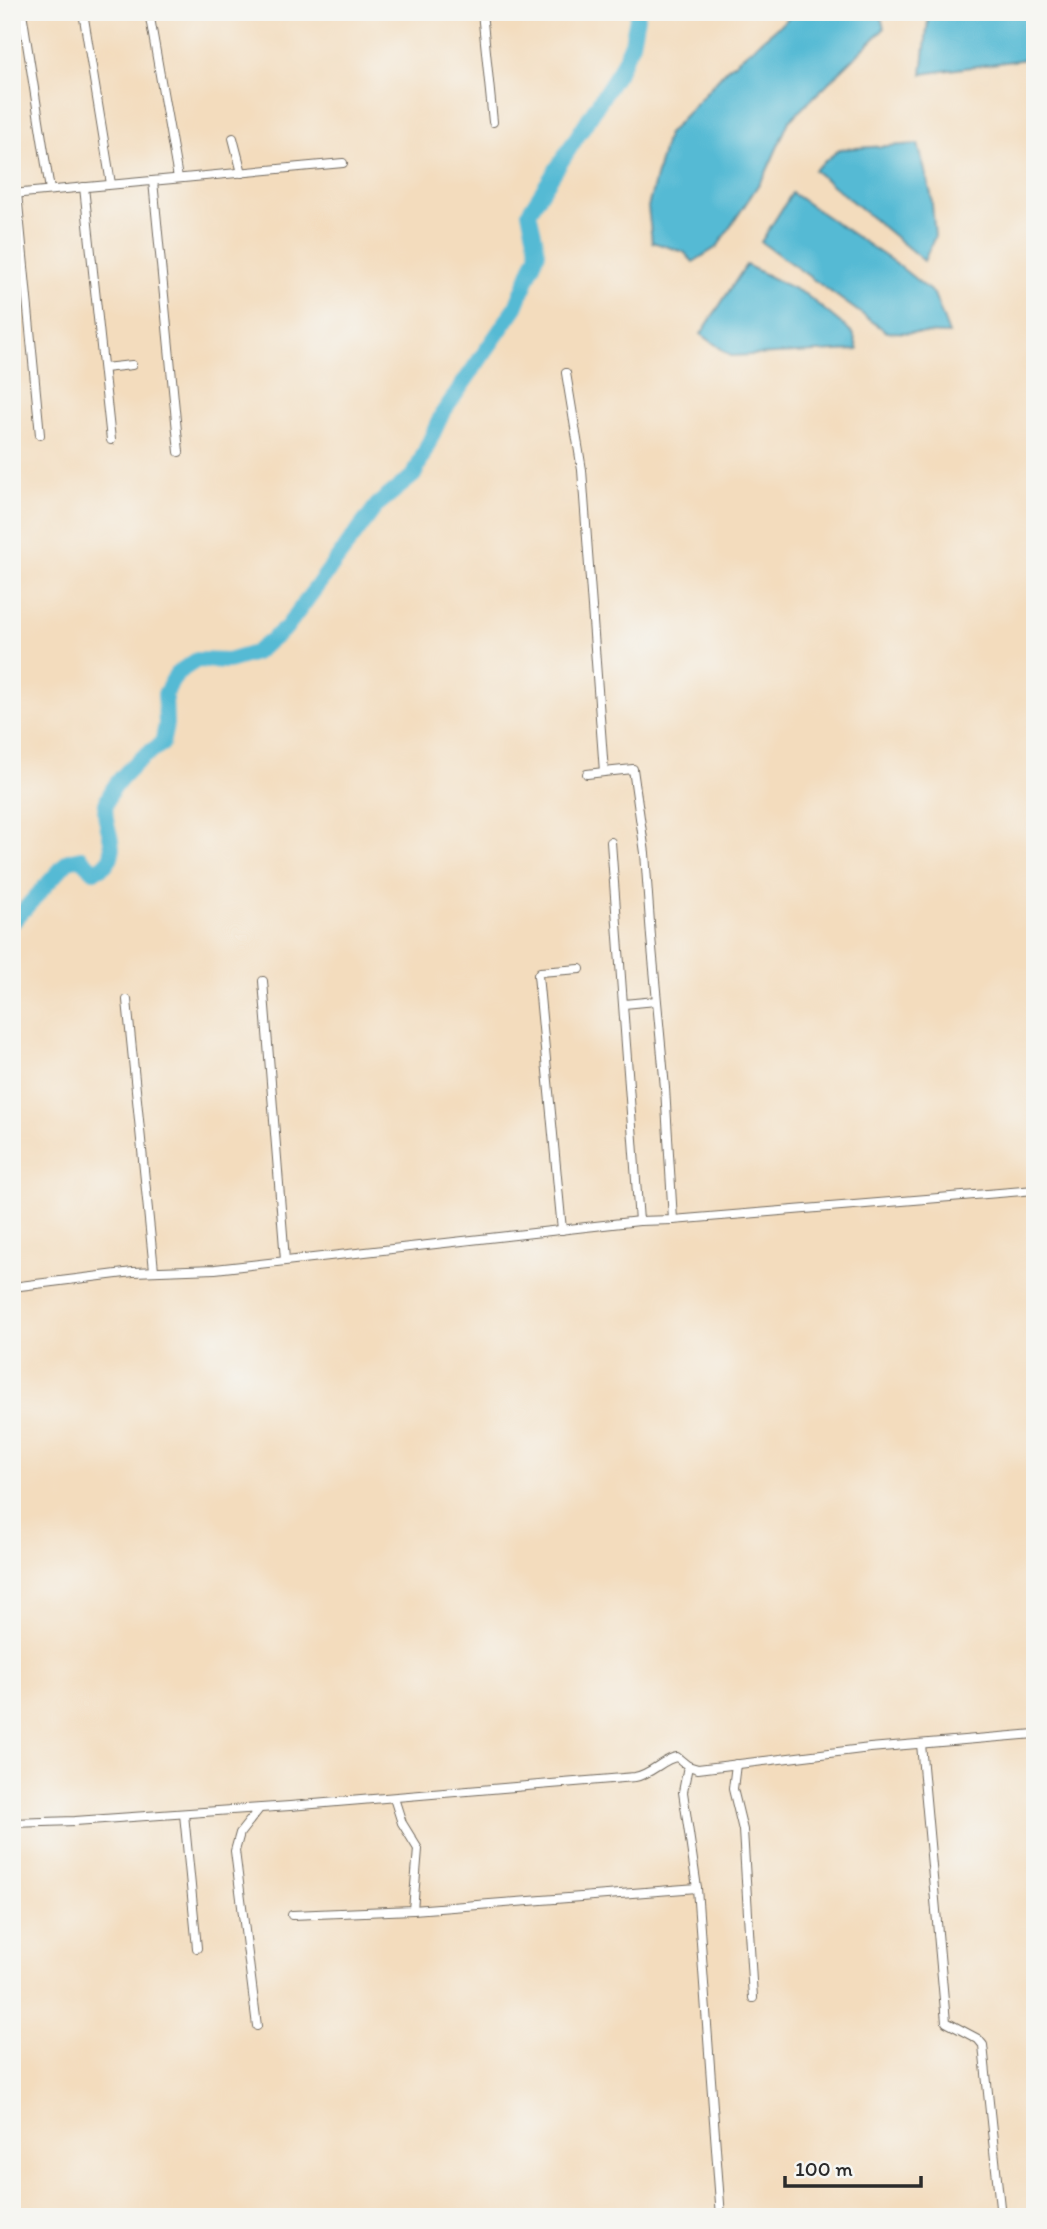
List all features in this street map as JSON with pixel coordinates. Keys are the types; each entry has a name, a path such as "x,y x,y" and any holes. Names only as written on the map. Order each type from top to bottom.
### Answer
{"street":[{"path":"22,12 50,190"},
{"path":"83,12 111,184"},
{"path":"149,12 178,178"},
{"path":"482,12 493,122"},
{"path":"233,138 242,173"},
{"path":"40,435 14,193 344,163"},
{"path":"153,181 179,452"},
{"path":"84,187 111,440"},
{"path":"104,368 132,365"},
{"path":"566,373 584,495 604,772"},
{"path":"587,774 633,769 645,853 656,1001 666,1088 673,1220"},
{"path":"611,842 639,1221"},
{"path":"562,1230 538,975 540,972 580,968"},
{"path":"263,981 285,1260"},
{"path":"127,1000 154,1270"},
{"path":"624,1004 656,1001"},
{"path":"12,1287 154,1270 201,1270 639,1221 1035,1190"},
{"path":"12,1823 259,1809 635,1777 645,1775 671,1757 677,1757 688,1766 698,1769 1035,1734"},
{"path":"921,1744 946,2022 982,2043 1001,2217"},
{"path":"736,1764 733,1789 743,1830 753,1998"},
{"path":"688,1766 683,1792 696,1888 721,2217"},
{"path":"394,1798 402,1824 418,1849 413,1910"},
{"path":"257,2026 235,1851 240,1833 259,1809"},
{"path":"184,1814 197,1948"},
{"path":"292,1915 413,1910 696,1888"}],"water":[{"path":"796,12 880,12 884,29 789,121 766,173 717,247 693,262 684,252 652,242 648,207 667,135 727,69"},
{"path":"929,12 1009,12 1035,18 1035,51 1026,59 922,74"},
{"path":"918,144 931,194 935,236 924,261 814,170 840,149"},
{"path":"792,193 898,265 934,294 949,334 887,332 761,242"},
{"path":"746,265 805,294 853,333 858,350 731,356 701,334"}],"waterway":[{"path":"12,923 68,861 81,858 94,871 105,865 110,858 112,850 105,813 109,795 121,778 162,744 166,725 165,694 177,673 197,660 228,661 255,653 286,628 377,505 414,475 442,414 516,307 538,252 529,212 619,71 632,43 638,12"}]}
